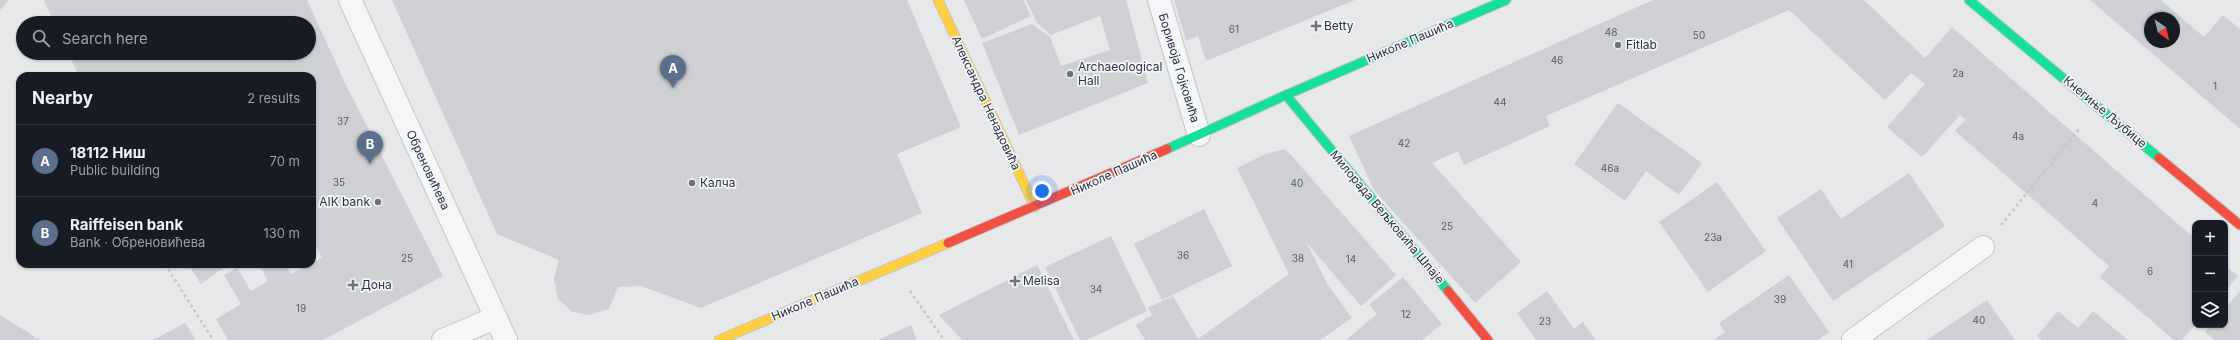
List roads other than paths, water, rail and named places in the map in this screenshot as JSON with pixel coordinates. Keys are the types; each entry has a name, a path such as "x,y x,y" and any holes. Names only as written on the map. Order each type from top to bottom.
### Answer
{"street":[{"name":"Обреновићева","path":"350,0 506,340"},
{"name":"Александра Ненадовића","path":"938,0 1035,207"},
{"name":"Боривоја Гојковића","path":"1159,0 1199,135"},
{"name":"Николе Пашића","path":"719,340 1035,207 1286,95 1506,0"},
{"name":"Кнегиње Љубице","path":"1969,0 2240,225"},
{"name":"Милорада Вељковића Шпаје","path":"1286,95 1488,340"},
{"path":"1853,340 1984,247"},
{"path":"443,340 495,318"}],"place":[{"name":"Betty","path":"1316,26"},
{"name":"Fitlab","path":"1618,45"},
{"name":"Archaeological Hall","path":"1070,74"},
{"name":"18112 Ниш","path":"673,88"},
{"name":"Raiffeisen bank","path":"370,164"},
{"name":"Калча","path":"692,183"},
{"name":"AIK bank","path":"378,202"},
{"name":"Melisa","path":"1015,281"},
{"name":"Дона","path":"353,285"}]}
